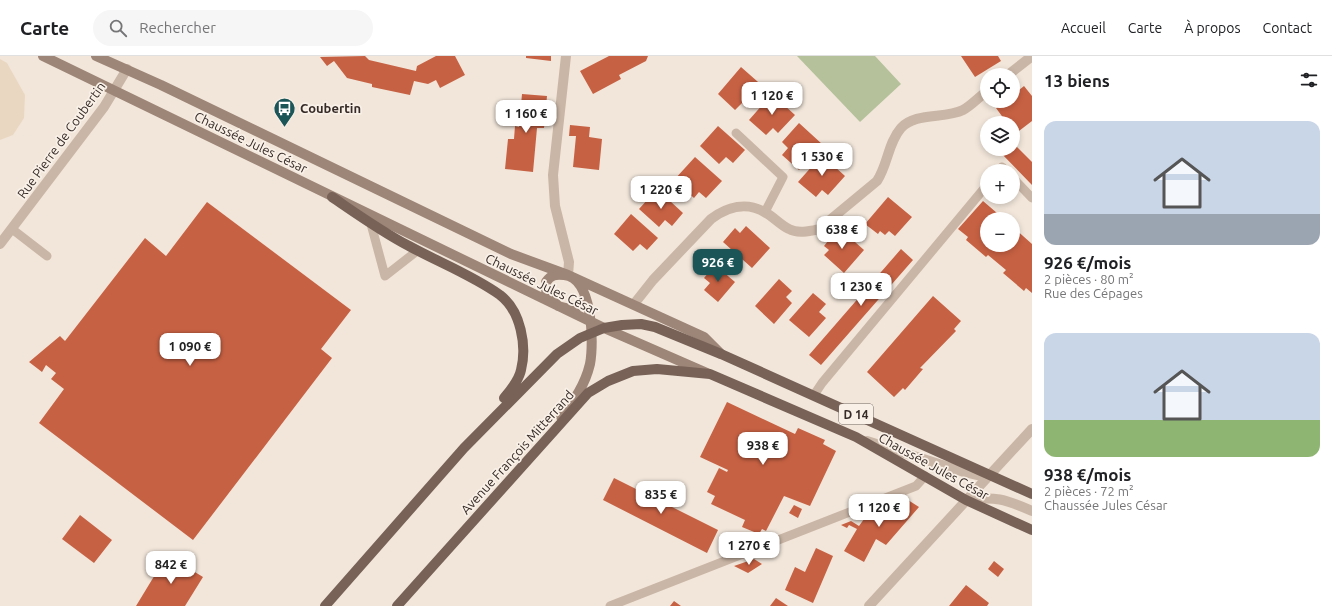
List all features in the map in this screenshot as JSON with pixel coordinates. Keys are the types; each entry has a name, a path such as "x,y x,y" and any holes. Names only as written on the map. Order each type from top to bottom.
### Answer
{"main road":[{"name":"Chaussée Jules César","path":"43,56 558,306 592,327"},
{"name":"Chaussée Jules César","path":"96,56 511,254 568,275 704,337 721,354 991,474 1032,494"},
{"path":"325,606 464,448 510,391 521,371 524,353 521,333 512,309 500,296 371,224 332,197"},
{"path":"509,480 583,388 590,365 592,327 585,297 582,288 568,275 556,274 550,276 546,282 546,290 558,306 571,310 582,304 585,297"},
{"path":"464,448 557,354 580,338 592,327 604,328 622,324 641,324 655,327 721,354"},
{"name":"Chaussée Jules César","path":"604,328 856,437 966,500 1032,530"},
{"name":"Avenue François Mitterrand","path":"397,606 588,393 633,371 657,369 710,374"}],"street":[{"path":"566,56 553,175 555,206 569,262 568,275"},
{"path":"1017,68 1032,56"},
{"name":"Rue Pierre de Coubertin","path":"0,244 104,107 126,69"},
{"path":"634,304 679,252 711,218 721,211 732,207 753,207 765,212 789,229 808,231 819,229 877,181 882,172 893,140 902,126 916,120 946,115 963,110 980,97"},
{"path":"869,606 1032,429"},
{"path":"856,437 964,472 982,476 991,474"},
{"path":"966,500 994,498 1010,501 1032,511"}],"lane":[{"path":"736,133 783,177 765,212"},
{"path":"1020,185 1032,198"},
{"path":"814,395 822,383 980,193"},
{"path":"371,224 385,276 418,251"},
{"path":"12,229 47,256"},
{"path":"610,606 916,486 925,476"}],"green space":[{"path":"797,56 875,56 901,84 860,122"}],"shaded area":[{"path":"0,59 7,63 25,95 24,118 13,135 0,140"}],"building":[{"path":"365,56 369,60 416,71 417,66 436,56 455,56 465,75 440,88 436,80 428,84 414,81 410,95 372,87 372,84 347,78 334,61 327,66 320,57"},
{"path":"526,56 551,56 551,61 526,58"},
{"path":"609,56 648,56 646,61 619,75 621,79 593,94 580,71"},
{"path":"961,56 998,56 1001,61 990,68 980,68 980,74 975,77"},
{"path":"741,67 765,88 748,108 742,103 735,110 718,94"},
{"path":"1024,86 1032,96 1032,121 1020,130 1020,116 1002,116 996,108 1020,108 1020,89"},
{"path":"522,94 547,96 544,128 537,128 533,172 505,169 508,139 514,139 515,126 519,127"},
{"path":"772,94 795,115 778,133 773,128 766,135 749,120"},
{"path":"799,123 822,144 799,170 782,155 788,148 782,142"},
{"path":"570,125 590,127 589,137 602,139 599,170 573,167 576,136 569,136"},
{"path":"718,126 745,150 733,163 726,157 719,164 700,146"},
{"path":"1020,150 1032,162 1032,185 1020,173 1020,164 1012,164 1004,156 1020,156"},
{"path":"822,155 845,176 828,195 822,190 816,197 798,182"},
{"path":"695,157 722,181 706,198 699,192 694,198 674,180"},
{"path":"657,189 683,213 672,226 665,220 659,227 639,209"},
{"path":"888,197 912,217 895,236 889,231 885,235 880,231 878,234 865,224"},
{"path":"207,202 351,310 321,349 332,358 193,540 39,423 64,389 51,379 56,373 46,365 42,372 29,362 60,336 65,341 145,238 166,256"},
{"path":"980,204 986,204 996,212 980,212 980,252 966,240 968,237 958,229"},
{"path":"631,214 658,238 647,250 640,244 633,251 614,234"},
{"path":"746,226 770,248 752,268 723,242 735,228 740,233"},
{"path":"837,226 864,250 844,273 824,255 829,250 824,246 828,241 826,239"},
{"path":"1020,233 1032,244 1032,293 1026,288 1024,291 1003,273 1006,270 988,255 986,257 980,252 1020,252"},
{"path":"901,249 913,260 821,365 809,355"},
{"path":"715,265 735,282 718,302 704,290 710,283 704,278"},
{"path":"779,279 792,291 786,297 792,303 774,324 755,306"},
{"path":"813,293 826,304 819,312 826,318 809,337 789,320"},
{"path":"933,296 961,321 954,329 956,331 920,368 923,369 905,390 903,388 894,397 867,372"},
{"path":"727,402 795,434 798,428 825,440 823,444 836,451 810,506 784,496 766,531 762,529 759,534 742,527 745,520 711,504 715,496 707,492 719,468 727,472 728,470 700,457"},
{"path":"614,478 718,530 707,553 603,500"},
{"path":"908,500 919,507 886,545 876,539 864,562 844,551 857,529 849,525 847,528 841,525 851,521 859,526 867,515"},
{"path":"794,505 802,509 798,518 789,513"},
{"path":"80,515 112,540 94,563 62,539"},
{"path":"816,548 833,556 813,603 785,590 795,567 805,572"},
{"path":"167,555 203,577 185,606 136,606"},
{"path":"754,559 762,564 748,573 734,566"},
{"path":"994,561 1004,569 998,577 988,569"},
{"path":"966,585 989,603 987,606 949,606"},
{"path":"776,598 788,606 770,606"},
{"path":"674,601 681,606 670,606"}],"place":[{"name":"Coubertin","path":"285,128"}]}
